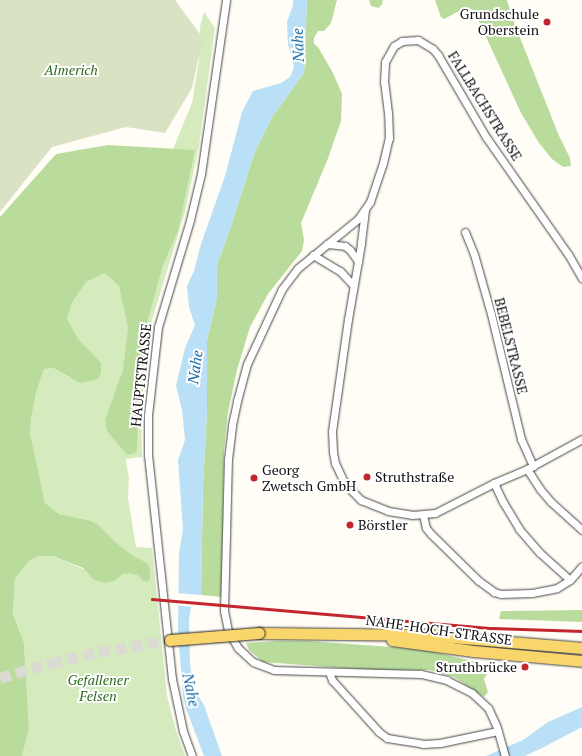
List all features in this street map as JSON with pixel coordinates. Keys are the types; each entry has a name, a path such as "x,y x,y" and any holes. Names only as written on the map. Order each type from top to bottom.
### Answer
{"main road":[{"path":"170,640 259,633 353,633"},
{"name":"NAHE-HOCH-STRASSE","path":"353,633 427,635 582,648"},
{"name":"NAHE-HOCH-STRASSE","path":"353,633 474,651 582,661"}],"street":[{"name":"HAUPTSTRASSE","path":"192,756 183,731 172,679 148,455 148,415 154,349 158,327 190,220 202,167 226,0"},
{"name":"FALLBACHSTRASSE","path":"327,244 358,218 365,210 374,192 389,138 388,113 384,82 385,62 394,46 402,41 418,40 433,49 438,55 486,136 582,278"},
{"path":"365,210 333,421 332,442 335,463 344,482 361,500 388,511 423,515 446,508 494,483 530,467 582,439"},
{"name":"BEBELSTRASSE","path":"465,232 474,254 521,439 530,467 540,489 551,502 582,530"},
{"path":"358,261 345,246 327,244 290,276 282,289 247,364 237,401 228,459 224,611 228,631 233,642 243,654 253,662 274,670 420,674 447,680 479,698 493,718 505,756"},
{"path":"313,255 340,271 353,285"},
{"path":"494,483 510,515 528,540 570,580"},
{"path":"423,515 426,528 431,534 479,581 494,592 508,594 532,593 557,588 570,580 582,566"},
{"path":"329,672 332,680 379,732 387,738 412,743 440,743 499,734"}],"green space":[{"name":"Almerich","path":"0,0 175,0 203,38 192,88 165,133 126,127 52,147 0,212"},
{"path":"307,0 337,0 331,23 324,31 318,31 314,38 314,44 318,47 333,73 342,94 341,121 327,161 301,223 304,240 302,251 268,294 250,327 237,370 228,412 224,450 222,597 201,595 203,485 207,412 207,340 217,298 217,265 254,154 272,117 304,73"},
{"path":"369,0 383,0 379,8 371,6"},
{"path":"435,0 507,0 513,20 559,136 570,158 571,166 563,167 552,159 539,143 521,113 476,15 470,8 465,8 444,19 441,17"},
{"name":"Gefallener Felsen","path":"204,12 215,28 199,146 185,212 152,320 147,345 141,415 142,457 126,459 129,477 128,498 136,547 152,548 167,696 176,731 185,756 22,756 29,729 24,643 13,614 15,578 29,561 39,556 53,556 85,570 88,520 59,514 45,503 30,433 36,393 44,369 53,368 70,378 73,332 67,319 72,303 86,282 96,277 173,149 192,103 199,60 200,27"},
{"path":"108,145 195,150 178,231 163,265 144,334 139,374 137,449 135,453 127,455 107,431 105,420 123,370 128,327 119,286 105,273 86,282 72,303 67,319 78,339 101,363 101,373 98,379 80,383 53,368 44,369 36,393 30,433 45,503 59,514 88,520 97,524 115,542 133,556 147,563 150,569 150,579 148,582 142,580 138,575 129,573 123,574 114,581 105,583 94,580 83,568 53,556 39,556 29,561 15,578 13,614 24,643 29,729 22,756 0,756 0,217 56,154"},
{"path":"582,610 582,622 499,619 501,611"},
{"path":"308,641 420,649 473,661 489,670 484,679 488,692 484,697 454,677 430,670 369,670 263,662 249,650 246,643"}],"water":[{"name":"Nahe","path":"293,0 307,0 304,73 272,117 254,154 217,265 217,298 207,340 207,412 203,485 201,595 193,596 189,620 190,663 193,688 204,705 222,756 204,756 183,697 178,631 179,553 183,529 178,460 185,440 182,410 176,386 185,348 195,325 189,307 187,286 194,271 201,244 225,176 242,112 253,91 281,83 290,77 294,67 288,44 287,22 293,5"},
{"path":"582,707 582,727 544,747 525,756 486,756 523,740 548,722"}],"pier":[{"path":"176,593 203,595 195,598 193,607 175,605"}],"tunnel":[{"path":"0,678 51,663 99,652 170,640"}],"railway":[{"path":"152,599 492,628 582,631"}],"place":[{"name":"Grundschule Oberstein","path":"547,22"},
{"name":"Struthstraße","path":"367,477"},
{"name":"Georg Zwetsch GmbH","path":"254,478"},
{"name":"Börstler","path":"350,525"},
{"name":"Struthbrücke","path":"525,667"}]}
